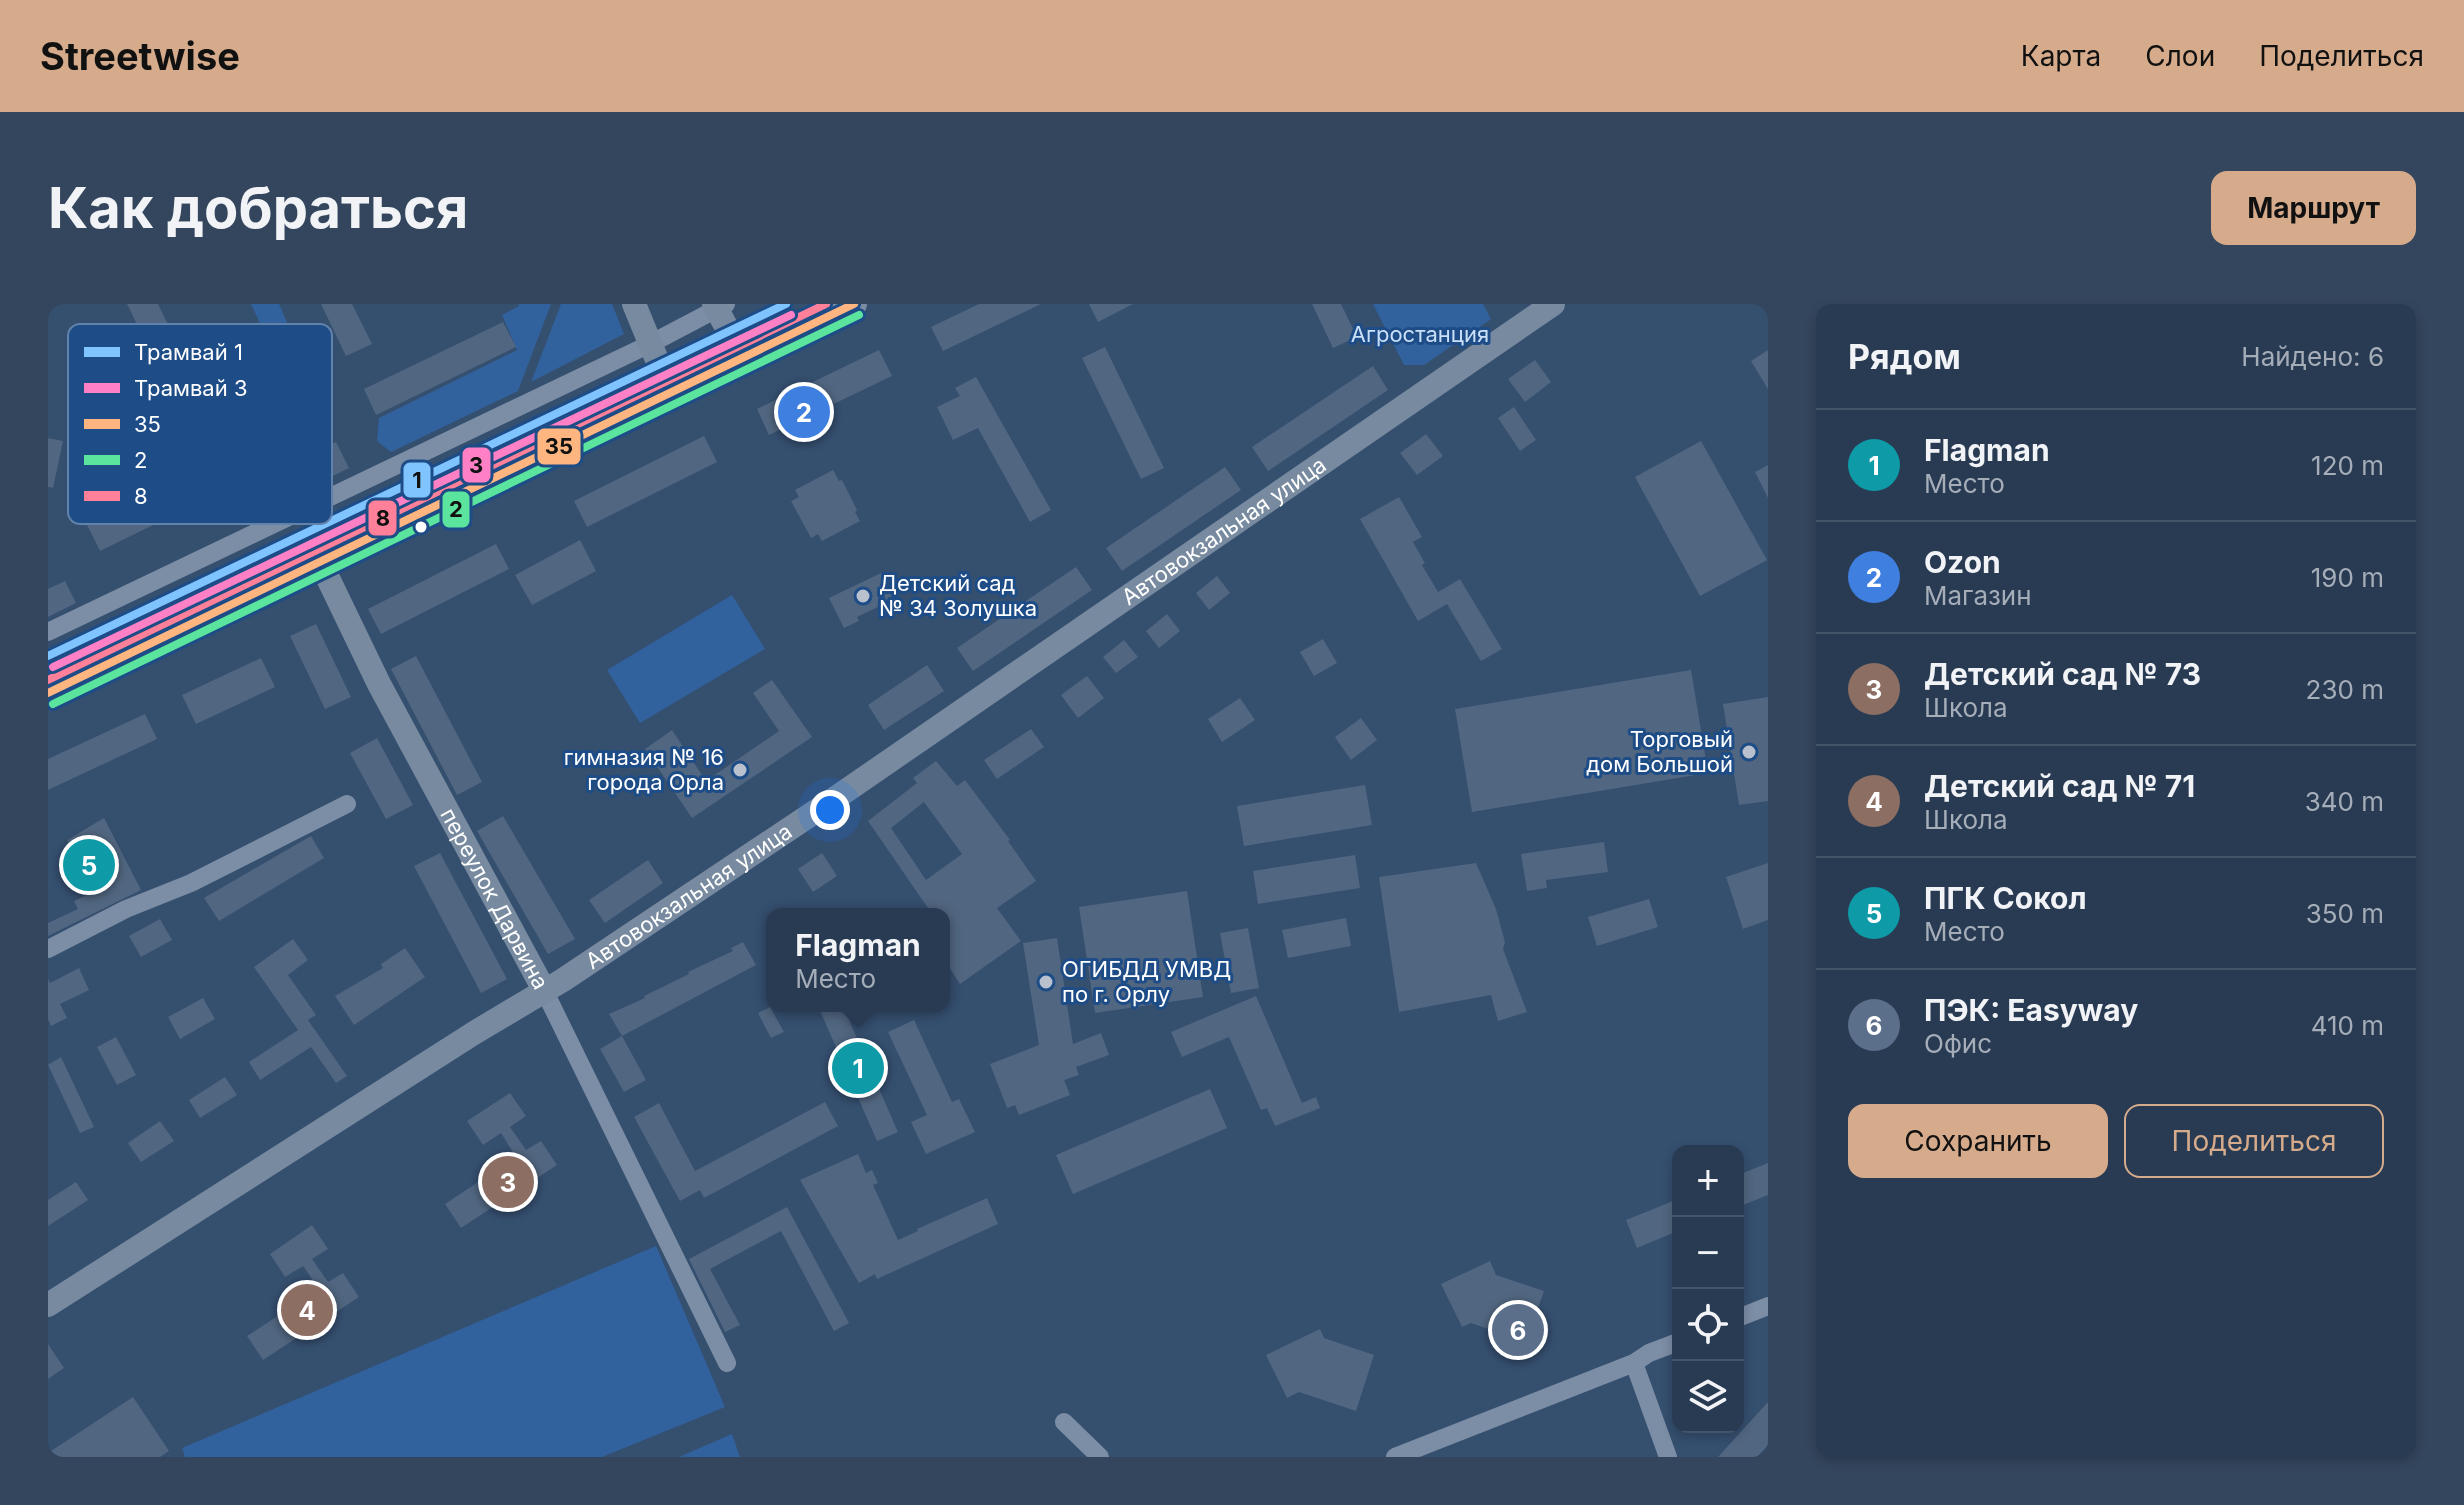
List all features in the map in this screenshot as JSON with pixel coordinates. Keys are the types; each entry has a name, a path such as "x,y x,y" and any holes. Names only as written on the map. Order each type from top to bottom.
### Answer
{"main road":[{"path":"48,673 316,554 734,353 815,304"},
{"path":"48,693 664,377 734,353 854,304"}],"street":[{"path":"634,304 664,377"},
{"name":"Автовокзальная улица","path":"48,1305 544,990 840,795 1553,304"},
{"path":"332,496 650,344 719,305 734,353"},
{"path":"48,632 274,524"},
{"name":"переулок Дарвина","path":"316,554 379,684 544,990 727,1363"},
{"path":"48,949 126,909 191,883 347,804"},
{"path":"1744,1316 1768,1306"},
{"path":"1395,1457 1634,1363 1672,1344"},
{"path":"1634,1363 1668,1457"},
{"path":"1064,1422 1100,1457"}],"green space":[{"path":"251,304 279,304 287,322 260,324"},
{"path":"519,304 551,304 518,391 391,452 377,441 379,418 517,350 502,315"},
{"path":"561,304 612,304 624,334 531,382"},
{"name":"Агростанция","path":"1373,304 1483,304 1491,319 1424,365 1404,365"},
{"path":"732,595 765,649 640,723 607,670"},
{"path":"656,1246 725,1407 602,1457 185,1457 182,1448"},
{"path":"732,1434 740,1457 679,1457"}],"building":[{"path":"127,304 158,304 168,324 137,324"},
{"path":"321,304 352,304 372,344 346,356"},
{"path":"979,304 1041,304 943,351 931,327"},
{"path":"1089,304 1133,304 1098,322"},
{"path":"1312,304 1341,304 1357,337 1333,348"},
{"path":"503,322 516,347 376,415 364,389"},
{"path":"1105,347 1164,468 1141,479 1082,358"},
{"path":"879,350 892,376 769,435 757,409"},
{"path":"1768,350 1768,389 1751,361"},
{"path":"1535,360 1551,382 1525,402 1508,379"},
{"path":"1373,366 1388,390 1268,471 1252,447"},
{"path":"976,377 1051,510 1030,522 978,428 953,440 937,407 960,396 955,388"},
{"path":"1514,407 1536,440 1520,451 1498,418"},
{"path":"1426,434 1443,456 1417,475 1400,453"},
{"path":"704,436 717,462 587,527 574,501"},
{"path":"48,438 63,441 53,488 48,487"},
{"path":"1701,441 1767,560 1700,596 1635,477"},
{"path":"336,442 349,468 332,476 332,444"},
{"path":"1768,465 1768,498 1755,472"},
{"path":"1225,467 1241,490 1122,571 1106,548"},
{"path":"833,470 839,481 842,480 860,521 822,541 818,534 811,538 791,501 799,497 795,490"},
{"path":"1399,497 1422,537 1413,542 1438,592 1460,579 1502,649 1481,661 1447,604 1418,621 1360,519"},
{"path":"89,524 155,524 100,551"},
{"path":"580,540 596,571 532,605 515,575"},
{"path":"496,544 509,569 381,634 368,609"},
{"path":"1076,567 1092,590 973,671 957,648"},
{"path":"881,573 895,603 857,617 859,621 844,628 829,598"},
{"path":"1217,576 1230,593 1209,610 1196,593"},
{"path":"65,581 76,603 48,617 48,589"},
{"path":"1167,614 1180,631 1159,648 1146,631"},
{"path":"316,624 351,697 325,709 290,636"},
{"path":"1323,639 1337,663 1314,676 1300,652"},
{"path":"1124,640 1138,657 1116,673 1103,657"},
{"path":"416,656 482,782 457,795 391,669"},
{"path":"261,658 275,687 196,724 182,695"},
{"path":"927,665 944,691 884,730 868,705"},
{"path":"1691,670 1708,773 1472,812 1455,709"},
{"path":"1087,676 1104,698 1078,718 1061,695"},
{"path":"772,680 812,737 692,818 645,749 672,730 706,781 779,731 753,693"},
{"name":"Торговый дом Большой","path":"1768,697 1768,801 1739,805 1723,704"},
{"path":"1240,698 1255,720 1222,742 1208,719"},
{"path":"145,714 157,739 48,790 48,759"},
{"path":"1361,718 1377,740 1351,760 1335,737"},
{"path":"1031,729 1044,747 997,779 984,760"},
{"path":"377,738 413,805 386,819 350,753"},
{"path":"936,761 957,786 965,780 1036,881 997,908 1021,941 960,984 950,968 950,908 928,908 868,821 917,783 913,778","holes":["924,802 962,854 926,880 891,828"]},
{"path":"1365,785 1372,825 1244,846 1237,806"},
{"path":"503,816 575,939 548,954 477,831"},
{"path":"104,818 141,890 48,936 48,923 78,909 74,901 95,891 67,840"},
{"path":"311,836 324,858 219,921 204,898"},
{"path":"1604,842 1608,872 1546,880 1547,888 1527,891 1521,854"},
{"path":"440,853 507,979 481,993 414,866"},
{"path":"822,853 837,876 813,892 798,869"},
{"path":"1355,855 1360,888 1258,904 1253,871"},
{"path":"648,860 663,883 605,923 589,900"},
{"path":"1476,863 1496,909 1505,942 1503,949 1527,1012 1498,1021 1491,995 1399,1012 1379,877"},
{"path":"1768,863 1768,920 1743,929 1726,877"},
{"path":"1187,891 1203,997 1095,1013 1079,907"},
{"path":"1649,899 1658,927 1597,946 1588,917"},
{"path":"1346,918 1351,946 1288,958 1282,930"},
{"path":"160,919 172,940 141,957 129,936"},
{"path":"1248,928 1259,988 1231,993 1220,933"},
{"path":"1057,938 1073,1044 1101,1033 1109,1055 1076,1067 1079,1075 1064,1080 1070,1095 1019,1115 1015,1105 1007,1108 990,1064 1039,1045 1023,943"},
{"path":"293,939 308,960 288,975 316,1015 308,1020 347,1076 336,1083 311,1047 260,1080 249,1062 298,1030 254,967"},
{"path":"743,942 756,965 622,1036 609,1014 733,951 731,948"},
{"path":"405,948 425,977 354,1025 335,996 383,968 381,964"},
{"path":"79,968 89,990 60,1004 67,1018 51,1026 48,1019 48,979 50,983"},
{"path":"1256,996 1302,1103 1316,1097 1320,1108 1275,1126 1267,1108 1261,1110 1229,1037 1182,1057 1171,1032"},
{"path":"203,998 215,1019 180,1039 168,1017"},
{"path":"766,1009 766,1012 773,1012 784,1032 771,1038 758,1013"},
{"path":"821,1012 846,1012 898,1132 877,1141"},
{"path":"914,1020 952,1102 959,1099 975,1132 926,1154 911,1122 927,1115 888,1032"},
{"path":"622,1036 646,1080 624,1092 600,1049"},
{"path":"116,1037 136,1075 117,1085 97,1047"},
{"path":"61,1057 94,1127 80,1133 48,1065"},
{"path":"225,1077 237,1095 200,1118 189,1100"},
{"path":"1210,1089 1227,1128 1073,1194 1056,1155"},
{"path":"510,1093 526,1116 510,1127 526,1150 541,1141 557,1165 461,1228 445,1204 516,1157 501,1133 483,1145 467,1121"},
{"path":"825,1102 838,1126 704,1198 700,1190 680,1201 634,1117 659,1103 695,1171"},
{"path":"160,1121 174,1141 141,1162 128,1143"},
{"path":"858,1154 866,1173 872,1170 878,1183 873,1185 898,1240 987,1198 998,1224 877,1279 875,1274 859,1283 800,1180"},
{"path":"1768,1163 1768,1195 1744,1205 1744,1173"},
{"path":"76,1182 88,1200 48,1226 48,1200"},
{"path":"1672,1201 1672,1233 1637,1248 1626,1220"},
{"path":"787,1207 849,1323 834,1331 781,1231 710,1269 740,1325 725,1332 689,1259"},
{"path":"312,1225 328,1249 312,1259 328,1282 343,1273 359,1297 263,1360 247,1336 319,1289 303,1266 285,1277 270,1254"},
{"path":"1490,1261 1496,1275 1544,1291 1526,1342 1471,1323 1462,1327 1441,1284"},
{"path":"1320,1329 1324,1338 1374,1355 1356,1411 1299,1392 1287,1398 1266,1355"},
{"path":"48,1344 64,1368 48,1379"},
{"path":"133,1397 169,1451 160,1457 48,1457 48,1453"},
{"path":"1768,1402 1768,1445 1757,1457 1718,1457 1740,1433 1744,1433 1744,1428"}],"tram line":[{"name":"1","path":"332,521 786,304"},
{"name":"3","path":"53,667 791,315"},
{"name":"1","path":"48,656 325,524"}],"transit line":[{"name":"8","path":"48,680 826,304"},
{"name":"35","path":"48,693 854,304"},
{"name":"2","path":"53,704 859,315"}],"place":[{"name":"Ozon","path":"804,412"},
{"name":"Детский сад № 34 Золушка","path":"863,596"},
{"name":"Торговый дом Большой","path":"1749,752"},
{"name":"гимназия № 16 города Орла","path":"740,770"},
{"name":"ПГК Сокол","path":"89,865"},
{"name":"ОГИБДД УМВД по г. Орлу","path":"1046,982"},
{"name":"Flagman","path":"858,1068"},
{"name":"Детский сад № 73","path":"508,1182"},
{"name":"Детский сад № 71","path":"307,1310"},
{"name":"ПЭК: Easyway","path":"1518,1330"}]}
